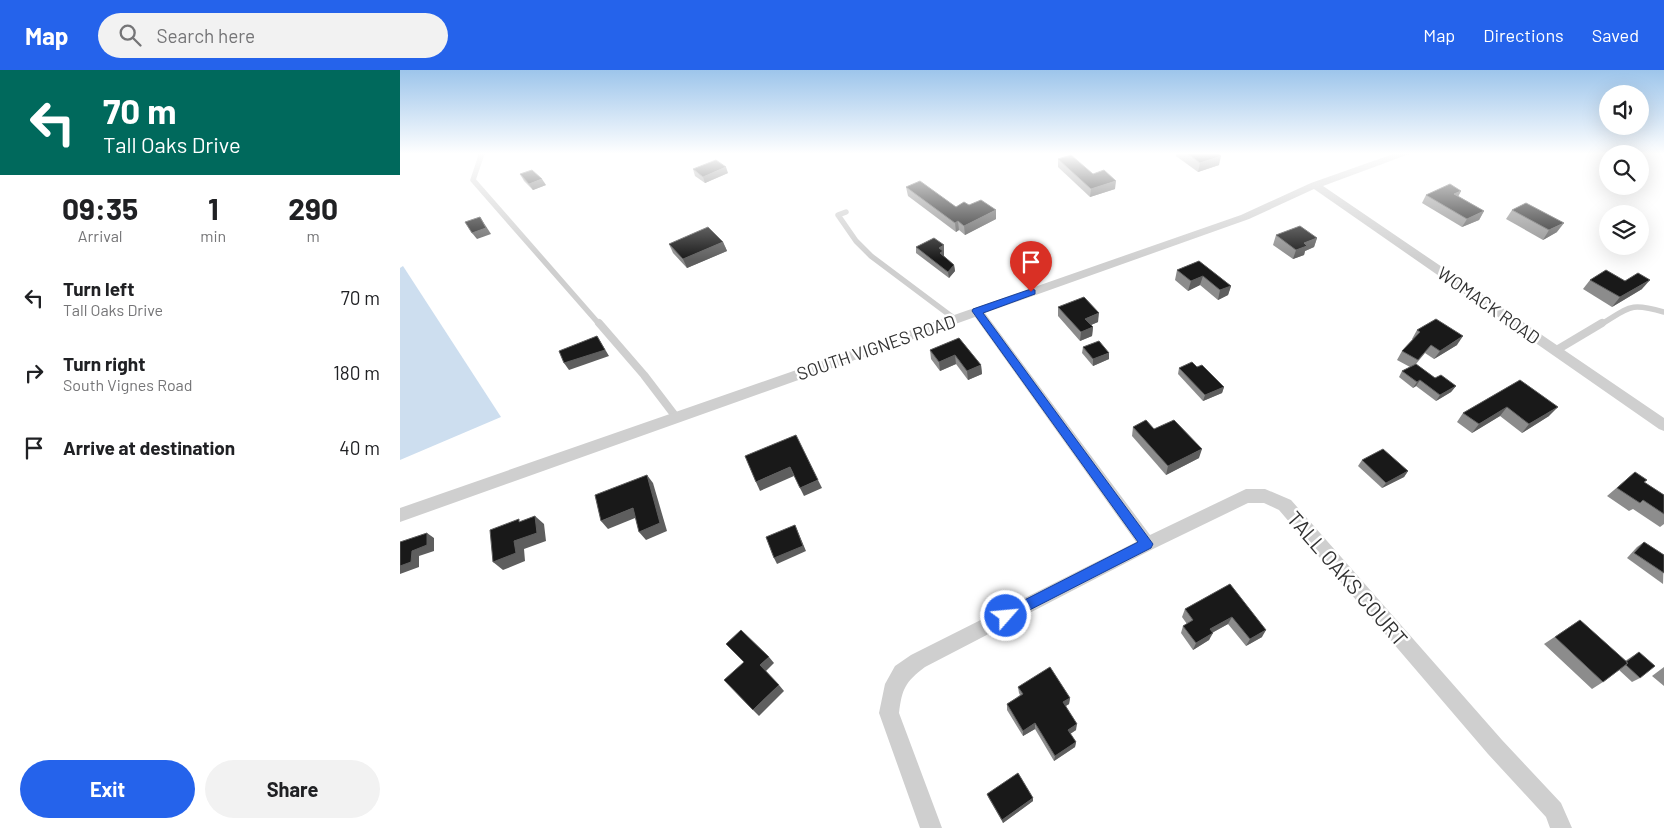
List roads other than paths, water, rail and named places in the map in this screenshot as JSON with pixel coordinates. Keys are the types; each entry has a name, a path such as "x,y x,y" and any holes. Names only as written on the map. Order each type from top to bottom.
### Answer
{"street":[{"name":"SOUTH VIGNES ROAD","path":"400,515 1245,217 1308,188"},
{"name":"WOMACK ROAD","path":"1320,188 1664,424"},
{"path":"977,311 1147,544"},
{"name":"TALL OAKS COURT","path":"931,828 889,714 892,691 902,672 918,661 1147,544 1246,496 1265,496 1285,506 1495,747 1554,810 1561,828"}],"lane":[{"path":"480,188 644,375 676,417"},
{"path":"846,212 838,216 856,241 871,256 954,319"},
{"path":"1555,351 1632,306 1644,306 1664,312"}],"water":[{"path":"403,266 501,417 400,460 400,268"}]}
